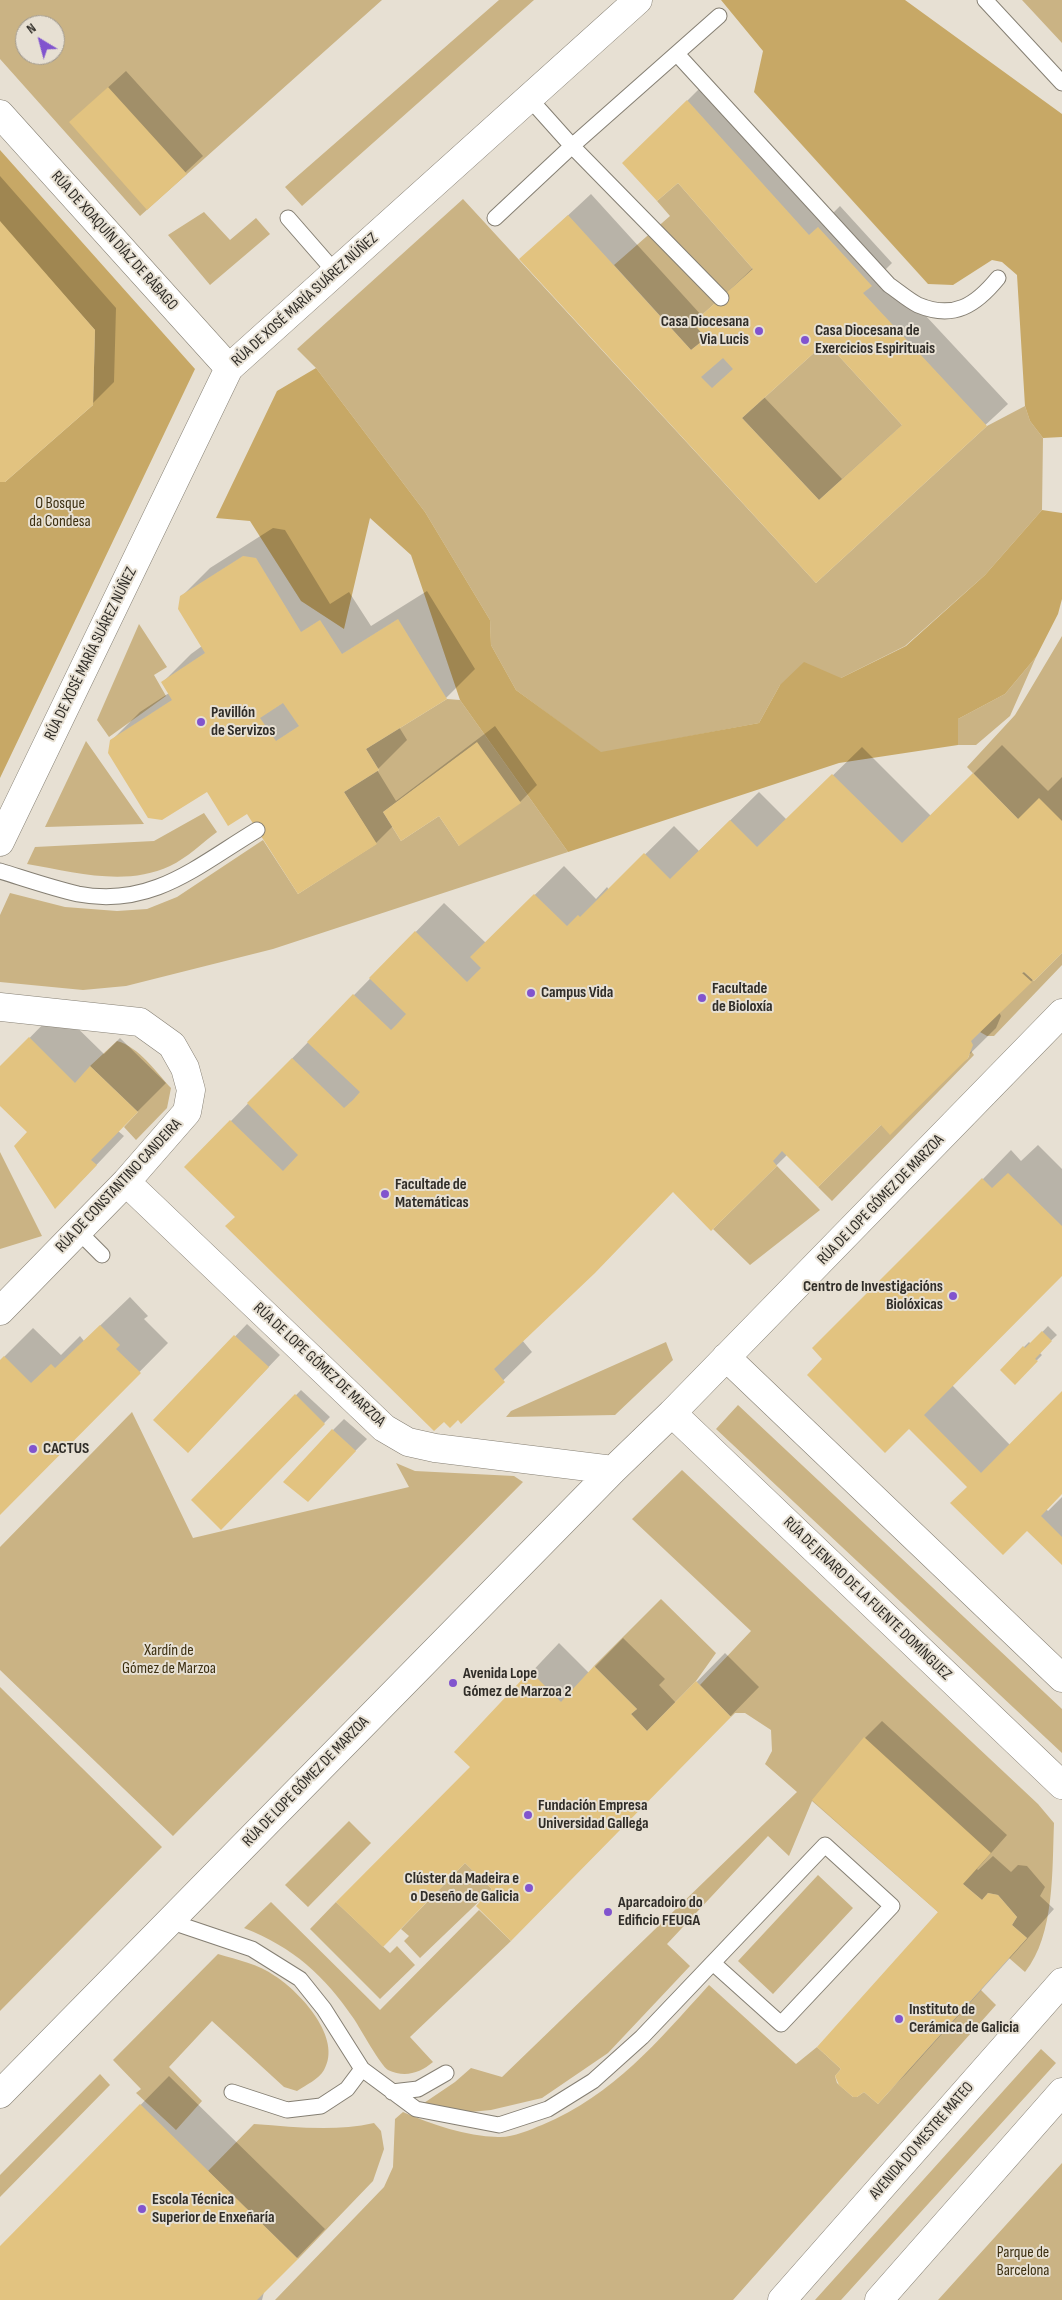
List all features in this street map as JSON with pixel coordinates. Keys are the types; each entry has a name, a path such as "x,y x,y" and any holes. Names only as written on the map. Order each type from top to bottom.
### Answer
{"street":[{"name":"RÚA DE XOSÉ MARÍA SUÁREZ NÚÑEZ","path":"0,842 229,368 638,0"},
{"name":"RÚA DE XOAQUÍN DÍAZ DE RÁBAGO","path":"0,114 229,368"},
{"name":"RÚA DE CONSTANTINO CANDEIRA","path":"0,1007 140,1022 172,1045 185,1068 191,1090 187,1112 126,1182 0,1311"},
{"name":"RÚA DE LOPE GÓMEZ DE MARZOA","path":"0,2094 613,1470 672,1413 1062,1013"},
{"name":"RÚA DE LOPE GÓMEZ DE MARZOA","path":"126,1182 384,1428 408,1442 434,1448 613,1470"},
{"path":"726,1358 1062,1678"},
{"name":"RÚA DE JENARO DE LA FUENTE DOMÍNGUEZ","path":"672,1413 1062,1785"},
{"name":"AVENIDA DO MESTRE MATEO","path":"782,2300 1062,1982"},
{"path":"879,2300 1062,2092"}],"lane":[{"path":"985,0 1062,83"},
{"path":"495,218 572,146 719,16"},
{"path":"677,54 889,285 918,304 942,310 964,308 982,297 998,278"},
{"path":"529,98 572,146 722,298"},
{"path":"288,218 336,272"},
{"path":"0,871 77,894 104,897 129,896 152,890 171,882 257,830"},
{"path":"78,1231 102,1255"},
{"path":"169,1922 252,1949 300,1979 324,2009 362,2069 416,2109 499,2125 548,2108 593,2081 642,2037 825,1844 892,1906 781,2024 713,1963"},
{"path":"232,2092 288,2110 321,2106 347,2088 362,2069"},
{"path":"392,2092 418,2089 446,2073"}],"green space":[{"path":"0,0 382,0 140,216 0,59"},
{"path":"499,0 534,0 302,206 285,187"},
{"path":"721,0 905,0 1062,114 1062,437 1043,438 1030,421 1025,406 1017,275 1002,262 992,260 953,285 928,284 754,92 763,51"},
{"path":"1022,0 1062,0 1062,43"},
{"name":"O Bosque da Condesa","path":"0,150 195,369 0,778 0,482 5,482 93,405 95,330 0,223"},
{"path":"678,183 753,269 693,323 706,338 691,350 614,265 670,216 657,201"},
{"path":"463,199 816,583 987,426 1025,406 1030,421 1043,438 1042,510 985,575 905,646 841,678 780,685 759,723 601,753 516,690 491,645 490,620 425,512 316,368 297,349"},
{"path":"204,212 230,240 256,218 270,234 210,285 168,235"},
{"path":"826,342 902,425 819,500 742,418"},
{"path":"316,368 425,512 490,620 491,645 516,690 601,752 759,723 780,685 804,662 841,678 906,646 985,575 1042,510 1062,513 1062,599 1058,614 1036,657 1005,694 958,719 958,745 839,763 568,852 460,700 411,555 370,518 344,629 301,601 250,521 216,518 277,391"},
{"path":"139,624 167,667 154,675 166,696 109,737 97,720"},
{"path":"1062,636 1062,821 1018,819 967,767 1015,715"},
{"path":"1036,657 1010,716 976,745 958,745 958,719 1005,694"},
{"path":"447,699 460,700 568,852 273,949 126,986 83,990 0,982 0,915 10,893 65,907 117,911 147,909 177,897 263,840 298,894 376,844 344,792 379,770 366,749","holes":["477,743 459,846 439,816 401,841 383,812"]},
{"path":"86,741 144,824 45,827"},
{"path":"204,813 217,832 182,859 153,872 135,876 99,876 27,864 35,847 154,841"},
{"path":"1062,953 1062,965 994,1036 987,1036 980,1032 1022,973 1024,972 1034,981"},
{"path":"117,1041 140,1054 171,1088 167,1108 136,1140 124,1127 138,1112 90,1066"},
{"path":"971,1051 974,1055 832,1201 818,1187 881,1125 968,1058"},
{"path":"0,1152 42,1236 0,1249"},
{"path":"777,1166 820,1210 750,1265 713,1229"},
{"path":"666,1342 673,1360 615,1415 506,1417 511,1411"},
{"path":"738,1405 1062,1709 1062,1753 716,1429"},
{"name":"Xardín de Gómez de Marzoa","path":"132,1412 193,1538 409,1487 396,1463 415,1471 514,1476 523,1482 173,1836 0,1670 0,1547"},
{"path":"682,1470 1038,1804 1054,1823 1050,1901 1042,1940 1035,1957 1025,1972 1009,1958 1027,1938 1012,1925 1017,1917 998,1895 988,1893 982,1900 963,1884 938,1912 812,1801 789,1856 768,1836 667,1944 690,1966 608,2053 542,2098 491,2110 460,2113 424,2103 455,2082 471,2068 502,2077 797,1792 765,1764 772,1751 771,1730 745,1713 735,1713 731,1717 700,1685 751,1631 632,1519"},
{"path":"661,1599 716,1653 696,1681 647,1731 631,1714 637,1709 594,1666"},
{"path":"0,1687 162,1847 0,2011"},
{"path":"349,1821 371,1843 308,1907 285,1885"},
{"path":"465,1863 492,1889 420,1958 404,1941 409,1936 401,1929"},
{"path":"818,1875 853,1908 773,1994 738,1961"},
{"path":"271,1902 380,2010 479,1910 511,1941 410,2037 433,2062 418,2071 400,2074 385,2067 343,2003 319,1976 278,1944 244,1928"},
{"path":"336,1902 390,1953 397,1946 415,1965 380,1999 310,1929"},
{"path":"218,1954 262,1968 285,1983 296,1993 316,2017 323,2030 328,2044 328,2057 324,2070 312,2082 297,2091 284,2087 212,2021 169,2067 202,2101 176,2130 136,2093 141,2089 113,2060"},
{"path":"709,1985 796,2064 817,2047 841,2069 835,2076 837,2083 853,2097 857,2097 864,2092 878,2104 981,1990 996,2005 733,2300 275,2300 384,2187 393,2167 395,2119 403,2112 449,2129 486,2136 509,2136 542,2125 592,2098 613,2082 653,2046"},
{"path":"1041,2049 1056,2063 841,2300 815,2300"},
{"path":"100,2074 110,2085 0,2197 0,2175"},
{"path":"374,2123 381,2131 384,2149 373,2181 298,2259 208,2171 254,2124 329,2128"},
{"name":"Parque de Barcelona","path":"1062,2163 1062,2300 938,2300"}],"building":[{"path":"108,87 187,174 147,210 69,122"},
{"name":"Casa Diocesana de Exercicios Espirituais","path":"687,100 809,235 818,227 872,286 863,293 987,426 816,583 519,259 568,215 691,350 706,338 693,323 753,269 678,183 657,201 622,163","holes":["826,342 902,425 819,500 742,418","723,358 733,369 712,388 701,377"]},
{"path":"0,221 95,330 93,405 5,482 0,482"},
{"name":"Pavillón de Servizos","path":"243,556 256,558 301,632 320,620 342,654 398,619 447,699 366,749 379,770 344,792 377,844 298,894 247,814 228,826 207,792 162,820 148,818 108,753 110,740 172,700 161,682 205,653 178,609 180,596","holes":["283,703 299,726 276,741 260,718"]},
{"path":"477,742 521,803 459,846 439,816 401,841 383,812"},
{"name":"Facultade de Bioloxía","path":"973,773 1018,819 1039,798 1062,821 1062,953 1034,981 1024,972 1022,973 1032,982 971,1041 973,1045 968,1058 890,1135 881,1125 818,1187 782,1151 773,1161 777,1166 711,1231 673,1192 595,1273 494,1369 505,1382 461,1424 458,1420 450,1428 444,1422 434,1431 225,1226 235,1217 184,1167 230,1120 283,1171 298,1155 247,1103 292,1058 344,1108 353,1100 360,1092 307,1042 353,994 391,1030 398,1023 406,1014 369,978 415,931 467,982 481,968 470,957 534,894 567,926 578,915 580,917 644,853 670,879 730,820 757,847 832,774 902,843"},
{"path":"29,1037 75,1083 90,1066 138,1112 91,1160 97,1165 55,1209 14,1146 27,1132 0,1106 0,1066"},
{"name":"Centro de Investigacións Biolóxicas","path":"1008,1173 1062,1226 1062,1276 924,1415 981,1473 1062,1391 1062,1494 1041,1516 1062,1537 1062,1565 1027,1531 1003,1555 950,1503 967,1487 909,1429 885,1453 807,1375 822,1359 812,1348 982,1178 992,1188"},
{"name":"CACTUS","path":"100,1325 120,1345 116,1349 141,1373 0,1515 0,1360 4,1356 31,1383 51,1364 55,1368"},
{"path":"1042,1331 1052,1341 1035,1359 1038,1361 1015,1385 1000,1370 1023,1346 1025,1348"},
{"path":"234,1335 269,1367 188,1453 153,1420"},
{"path":"295,1394 325,1424 221,1530 191,1500"},
{"path":"332,1429 356,1451 308,1502 283,1482"},
{"name":"Fundación Empresa Universidad Gallega","path":"594,1666 637,1709 631,1714 647,1731 696,1681 731,1717 511,1941 476,1906 492,1889 465,1863 383,1947 336,1902 470,1767 454,1752 530,1671 561,1702"},
{"path":"864,1737 991,1853 963,1884 982,1900 988,1893 998,1895 1017,1917 1012,1925 1027,1938 878,2104 864,2092 857,2097 853,2097 839,2085 835,2076 841,2069 817,2047 938,1912 812,1800"},
{"name":"Escola Técnica Superior de Enxeñaría","path":"140,2104 298,2259 257,2300 0,2300 0,2246"}],"place":[{"name":"Casa Diocesana Via Lucis","path":"759,331"},
{"name":"Casa Diocesana de Exercicios Espirituais","path":"805,340"},
{"name":"Pavillón de Servizos","path":"201,722"},
{"name":"Campus Vida","path":"531,993"},
{"name":"Facultade de Bioloxía","path":"702,998"},
{"name":"Facultade de Matemáticas","path":"385,1194"},
{"name":"Centro de Investigacións Biolóxicas","path":"953,1296"},
{"name":"CACTUS","path":"33,1449"},
{"name":"Avenida Lope Gómez de Marzoa 2","path":"453,1683"},
{"name":"Fundación Empresa Universidad Gallega","path":"528,1815"},
{"name":"Clúster da Madeira e o Deseño de Galicia","path":"529,1888"},
{"name":"Aparcadoiro do Edificio FEUGA","path":"608,1912"},
{"name":"Instituto de Cerámica de Galicia","path":"899,2019"},
{"name":"Escola Técnica Superior de Enxeñaría","path":"142,2209"}]}
